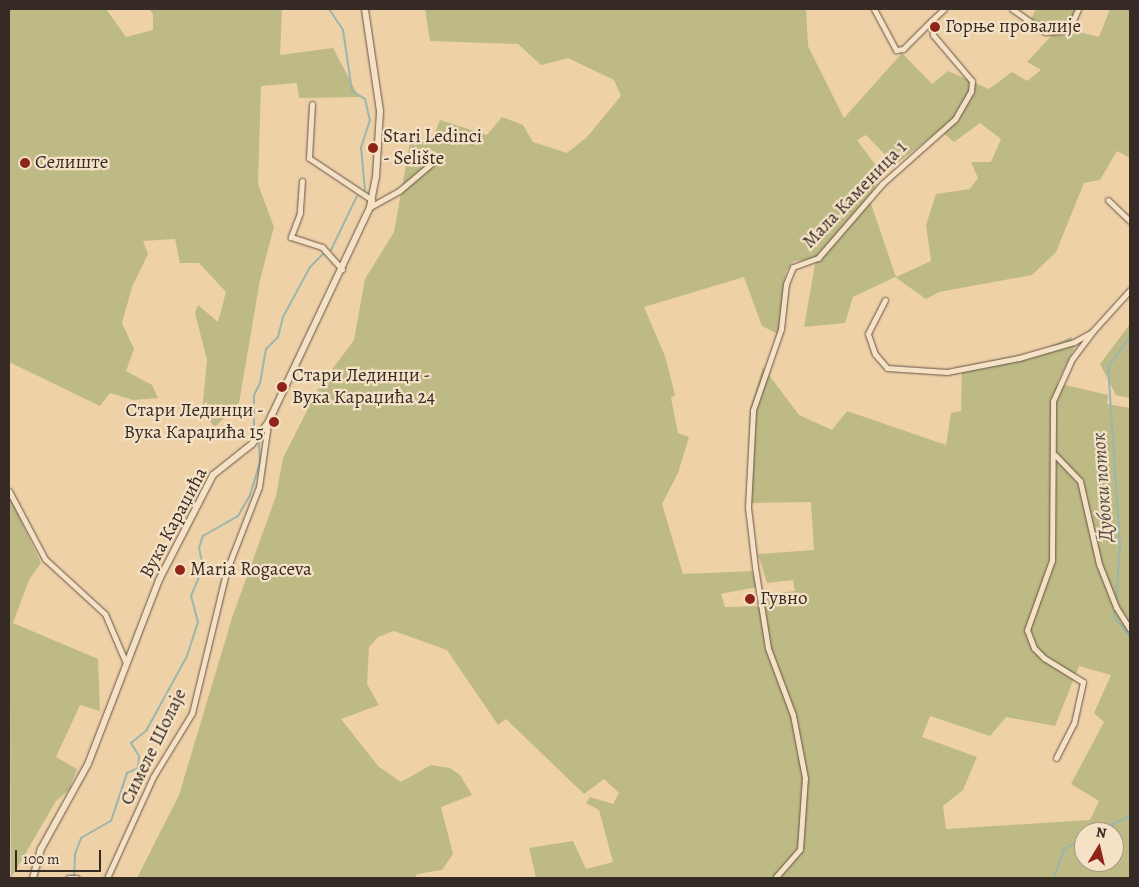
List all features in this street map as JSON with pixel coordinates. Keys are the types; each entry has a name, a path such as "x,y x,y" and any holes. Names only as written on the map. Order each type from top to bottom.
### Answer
{"street":[{"name":"Вука Караџића","path":"33,878 41,849 88,764 159,580 214,475 252,444 268,423 342,269 371,203 380,111 365,9"},
{"path":"874,9 896,50 903,49 944,9"},
{"path":"1012,9 1045,32 1060,31 1071,25 1078,9"},
{"name":"Мала Каменица 1","path":"776,878 800,849 805,796 802,745 768,648 748,507 750,433 758,392 781,329 786,284 793,267 818,258 887,178 955,119 971,91 972,81 933,35 931,21"},
{"path":"312,104 309,158 371,203 399,190 431,164"},
{"path":"302,181 300,213 291,237 322,247 342,269"},
{"path":"1108,200 1130,221"},
{"path":"1056,758 1068,737 1084,689 1079,676 1044,658 1034,648 1027,630 1052,560 1055,454 1054,401 1072,359 1092,332 1130,290"},
{"path":"885,300 868,334 881,361 887,368 903,371 975,368 1074,342 1092,332"},
{"name":"Симеле Шолаје","path":"108,878 153,777 192,713 226,572 259,487 268,423"},
{"path":"1055,454 1080,481 1099,564 1116,607 1130,629"},
{"path":"9,491 45,559 105,614 126,663"},
{"path":"69,878 77,878"}],"shaded area":[{"path":"9,9 106,9 126,37 153,30 153,14 149,9 282,9 280,55 333,48 359,97 299,98 297,83 261,86 258,184 274,227 260,280 239,403 215,427 202,413 207,360 195,313 198,305 218,322 226,292 199,263 180,263 175,239 143,241 148,254 132,287 122,323 134,349 126,371 152,385 158,398 133,400 110,393 100,406 9,362"},
{"path":"425,9 806,9 808,46 844,118 902,53 932,84 948,71 989,89 1012,72 1027,81 1041,70 1027,62 1053,34 1029,23 1036,9 1075,9 1071,30 1099,37 1110,9 1130,9 1130,158 1117,151 1100,180 1084,183 1056,252 1032,275 939,292 926,299 895,277 853,297 845,323 804,327 816,259 794,261 786,271 778,334 762,326 744,277 644,307 665,356 675,395 671,398 678,433 689,437 678,473 662,504 683,574 752,571 756,587 721,594 725,607 766,606 764,595 795,591 793,580 767,583 758,554 814,550 811,502 748,503 750,409 763,367 799,415 832,430 847,411 946,445 951,413 961,411 962,367 1040,351 1071,337 1075,347 1057,383 1108,395 1107,404 1130,408 1130,878 536,878 529,848 573,841 586,869 613,862 599,810 586,803 590,797 613,804 619,793 604,779 584,794 506,719 498,725 447,650 394,631 378,637 369,647 367,684 379,705 341,719 378,766 401,782 431,765 450,768 460,775 472,795 441,807 453,854 442,870 417,874 415,878 137,878 179,795 232,618 276,496 283,458 319,387 354,340 365,279 394,232 410,142 432,141 440,120 487,135 502,117 523,125 533,142 567,153 587,137 621,96 614,80 568,58 541,65 518,44 430,41","holes":["980,123 1001,139 991,162 971,162 978,178 970,189 936,194 926,225 931,261 896,277 869,198 882,174 857,140 866,135 895,165 940,130 954,142","1079,666 1111,675 1094,713 1104,722 1071,784 1099,801 1090,820 946,829 943,806 963,790 977,757 922,737 930,716 990,736 1006,717 1055,726"]},
{"path":"1130,324 1130,398 1116,395 1100,364"},
{"path":"9,495 41,563 29,580 13,623 98,659 100,711 80,705 56,757 77,769 69,790 56,801 11,878"}],"waterway":[{"path":"329,9 343,30 352,91 365,99 370,120 361,147 365,190"},
{"path":"331,250 357,196"},
{"path":"254,433 254,395 260,383 266,349 278,337 283,317 310,267 323,254"},
{"name":"Дубоки поток","path":"1116,603 1120,546 1108,367 1130,337"},
{"path":"74,876 75,854 81,838 111,821 127,773 138,768 139,756 131,743 146,731 187,656 198,622 191,596 203,568 199,548 203,536 238,516 250,495 260,463 259,443"},
{"name":"Дубоки поток","path":"1115,610 1114,617 1130,637"},
{"name":"Дубоки поток","path":"1118,822 1130,816"},
{"name":"Дубоки поток","path":"1054,878 1064,849 1074,844"}],"place":[{"name":"Горње провалије","path":"935,27"},
{"name":"Stari Ledinci - Selište","path":"373,148"},
{"name":"Селиште","path":"25,163"},
{"name":"Стари Лединци - Вука Караџића 24","path":"282,387"},
{"name":"Стари Лединци - Вука Караџића 15","path":"274,422"},
{"name":"Maria Rogaceva","path":"180,570"},
{"name":"Гувно","path":"750,599"}]}
